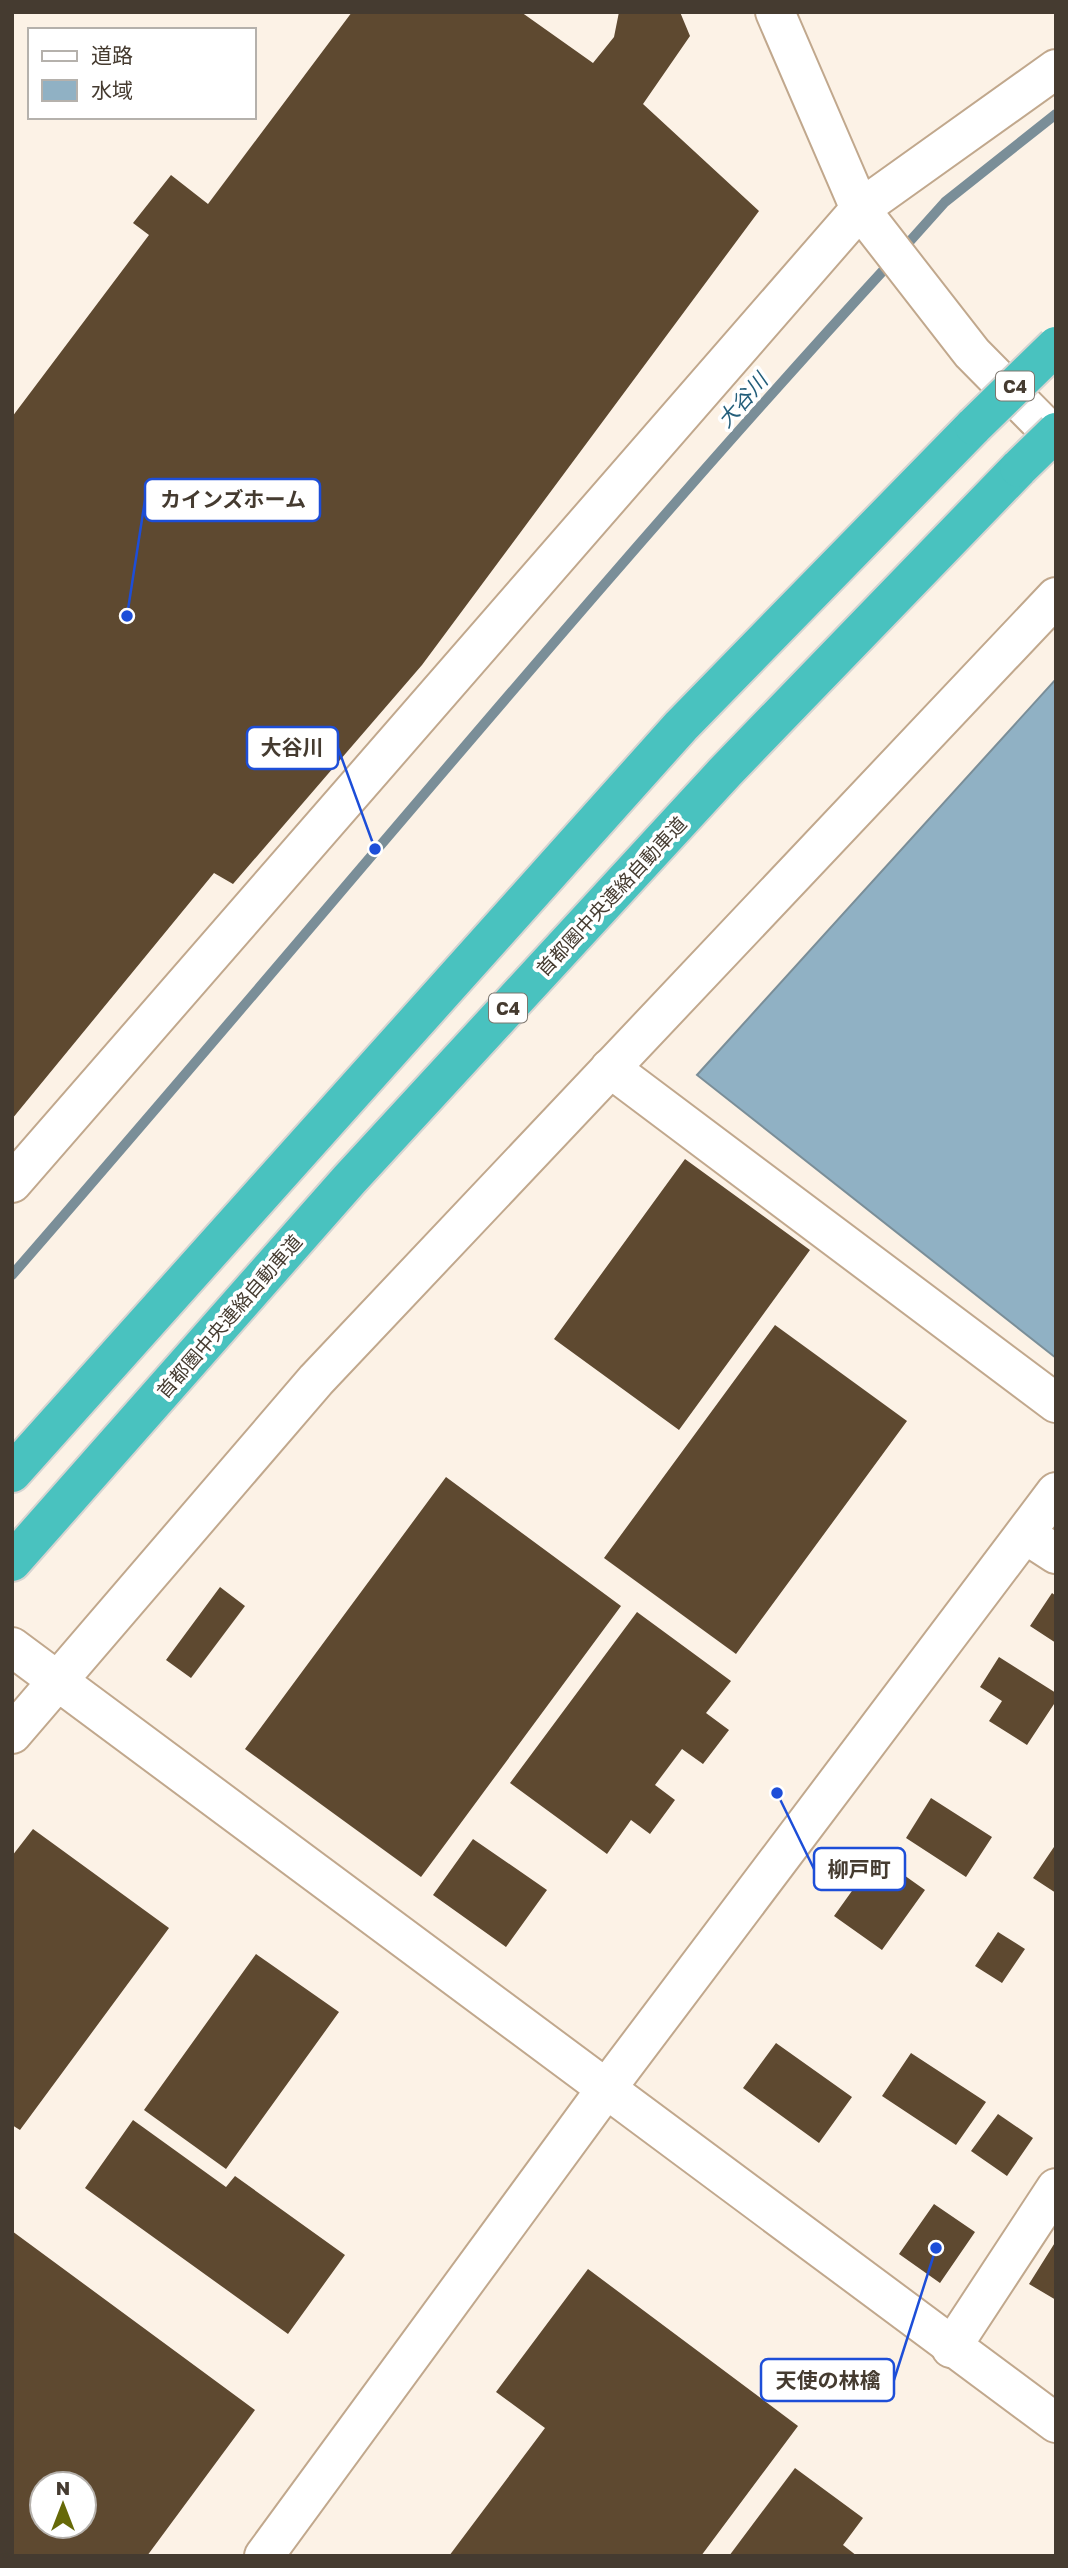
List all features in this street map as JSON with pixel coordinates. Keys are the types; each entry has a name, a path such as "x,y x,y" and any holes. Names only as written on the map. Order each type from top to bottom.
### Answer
{"highway":[{"name":"C4","path":"12,1474 681,726 974,426 1056,346"},
{"name":"首都圏中央連絡自動車道","path":"12,1562 359,1170 725,772 1056,432"}],"street":[{"path":"775,12 860,209 972,353 1056,438"},
{"path":"12,1183 860,209 1056,69"},
{"path":"12,1734 56,1679 316,1380 1056,597"},
{"path":"610,1068 1056,1403"},
{"path":"264,2556 606,2089 1056,1492"},
{"path":"1025,1534 1056,1555"},
{"path":"12,1647 1056,2423"},
{"path":"951,2347 1056,2188"}],"water":[{"path":"1056,679 1056,1358 697,1075"}],"building":[{"path":"352,12 521,12 593,63 614,37 619,12 680,12 690,36 643,104 759,211 422,665 233,884 214,873 12,1119 12,417 149,235 133,223 171,175 208,204"},
{"path":"685,1159 810,1250 679,1430 554,1339"},
{"path":"775,1325 907,1421 736,1654 604,1558"},
{"path":"446,1477 621,1606 421,1877 245,1749"},
{"path":"220,1587 245,1606 191,1678 166,1660"},
{"path":"1052,1593 1056,1596 1056,1643 1030,1626"},
{"path":"637,1612 731,1681 706,1713 729,1730 703,1764 682,1749 655,1785 675,1800 650,1834 631,1820 607,1854 510,1783"},
{"path":"999,1657 1056,1693 1056,1701 1027,1745 989,1721 1002,1701 980,1687"},
{"path":"931,1798 992,1837 966,1877 906,1838"},
{"path":"33,1829 169,1928 20,2130 12,2125 12,1856"},
{"path":"473,1839 547,1890 506,1947 433,1895"},
{"path":"1056,1844 1056,1893 1033,1878"},
{"path":"877,1856 925,1890 882,1950 834,1916"},
{"path":"998,1932 1025,1949 1002,1983 975,1966"},
{"path":"256,1954 339,2012 226,2169 144,2110"},
{"path":"776,2043 852,2097 819,2143 743,2088"},
{"path":"911,2053 986,2102 956,2145 882,2096"},
{"path":"998,2114 1033,2138 1007,2176 971,2151"},
{"path":"133,2120 226,2187 235,2176 345,2255 288,2334 85,2188"},
{"path":"934,2204 975,2232 940,2283 899,2254"},
{"path":"12,2231 255,2410 147,2556 12,2556"},
{"path":"1056,2241 1056,2300 1029,2284"},
{"path":"588,2269 798,2426 701,2556 449,2556 545,2428 496,2392"},
{"path":"795,2468 863,2518 843,2545 857,2556 729,2556"}],"waterway":[{"name":"大谷川","path":"902,250 945,202 1056,114"},
{"name":"大谷川","path":"12,1275 558,638 891,262"}],"place":[{"name":"カインズホーム","path":"127,616"},
{"name":"大谷川","path":"375,849"},
{"name":"柳戸町","path":"777,1793"},
{"name":"天使の林檎","path":"936,2248"}]}
